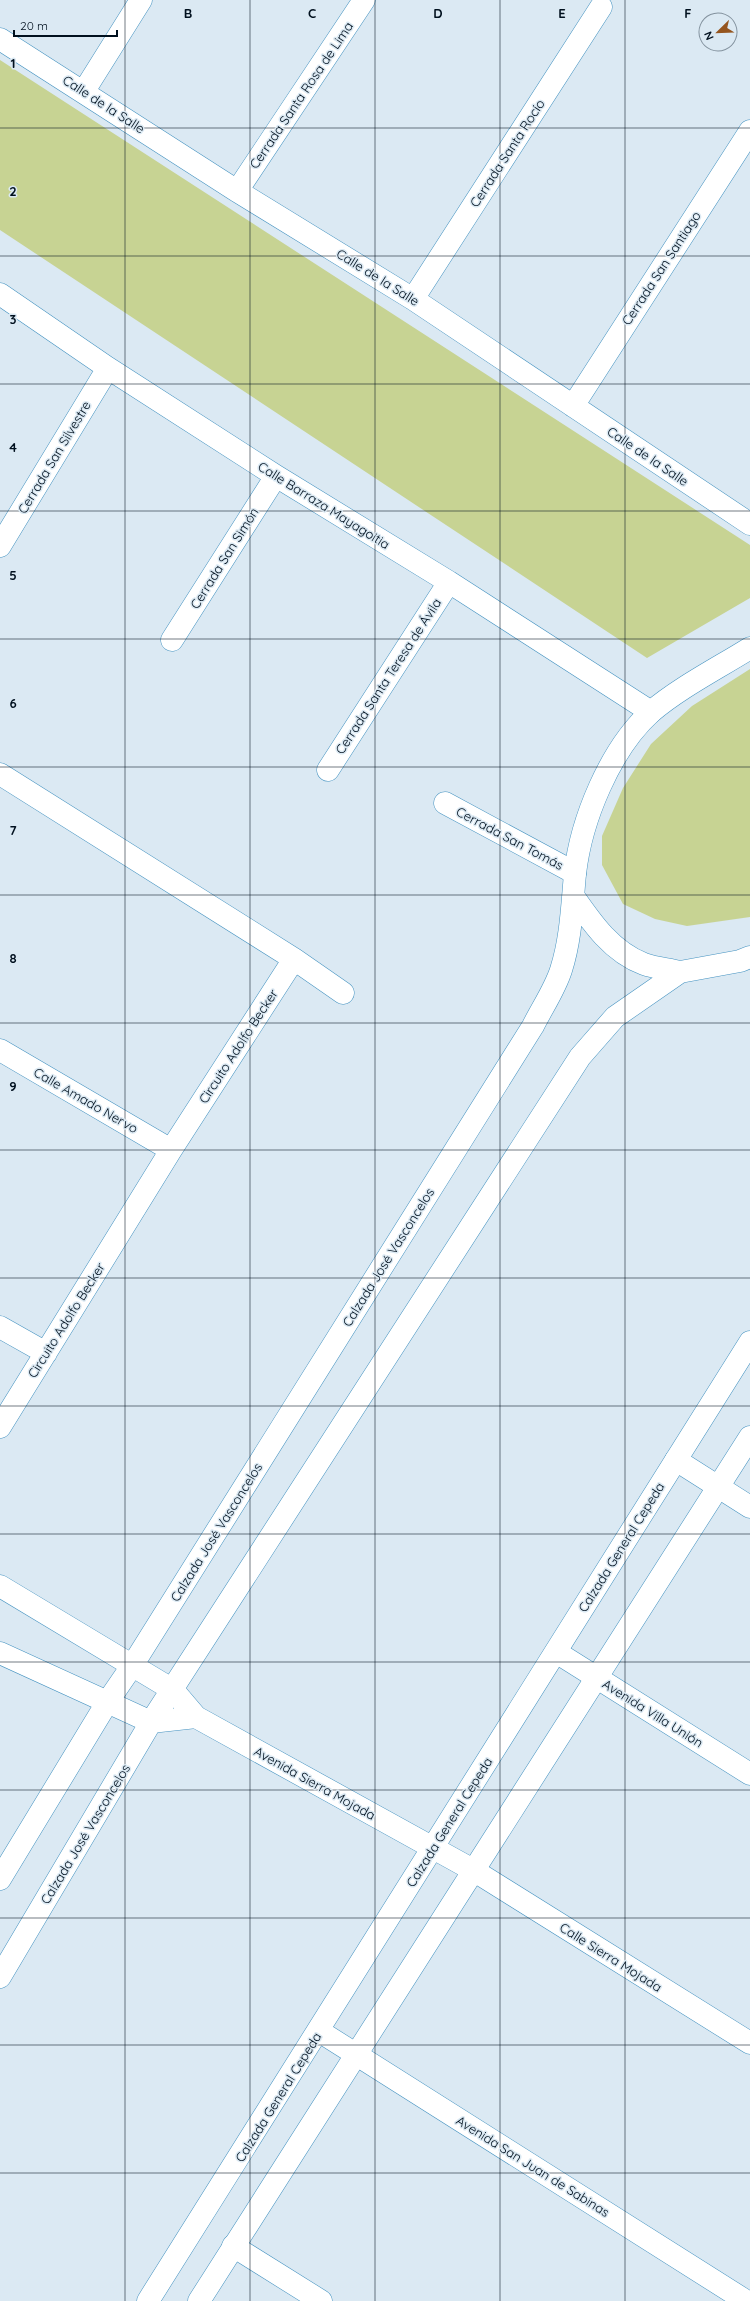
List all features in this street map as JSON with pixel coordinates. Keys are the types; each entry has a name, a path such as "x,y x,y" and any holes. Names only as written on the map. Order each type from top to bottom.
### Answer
{"street":[{"path":"84,91 141,0"},
{"name":"Cerrada Santa Rosa de Lima","path":"237,191 364,0"},
{"name":"Cerrada Santa Rocío","path":"413,298 601,7"},
{"name":"Calle de la Salle","path":"0,39 84,91 237,191 413,298 750,524"},
{"name":"Cerrada San Santiago","path":"572,406 750,131"},
{"name":"Calle Barraza Mayagoitia","path":"0,294 108,368 276,476 449,582 651,712"},
{"name":"Cerrada San Silvestre","path":"0,546 108,368"},
{"name":"Cerrada San Simón","path":"172,640 276,476"},
{"name":"Cerrada Santa Teresa de Ávila","path":"328,770 449,582"},
{"name":"Calzada José Vasconcelos","path":"0,1879 108,1701 132,1666 533,1026 561,970 569,936 574,897 575,873 586,820 605,776 630,736 651,712 750,648"},
{"path":"0,774 294,959 343,993"},
{"name":"Cerrada San Tomás","path":"446,803 575,873"},
{"path":"574,897 596,929 617,949 643,964 680,972"},
{"name":"Circuito Adolfo Becker","path":"0,1427 171,1150 294,959"},
{"name":"Calzada José Vasconcelos","path":"0,1977 151,1722 580,1057 615,1017 680,972 747,962"},
{"name":"Calle Amado Nervo","path":"0,1050 171,1150"},
{"path":"0,1327 46,1353"},
{"name":"Calzada General Cepeda","path":"148,2301 319,2031 750,1342"},
{"path":"199,2301 750,1437"},
{"path":"676,1460 750,1507"},
{"name":"Avenida Sierra Mojada","path":"0,1586 173,1690 196,1717 473,1870"},
{"name":"Avenida Villa Unión","path":"556,1652 750,1774"},
{"path":"0,1653 108,1701 151,1722 196,1717"},
{"name":"Calle Sierra Mojada","path":"473,1870 750,2043"},
{"name":"Avenida San Juan de Sabinas","path":"319,2031 746,2301"},
{"path":"233,2246 321,2301"}],"green space":[{"path":"0,60 750,545 750,598 647,658 0,230"},
{"path":"750,669 750,917 687,926 655,919 623,904 602,865 602,836 623,788 651,744 692,706"}]}
